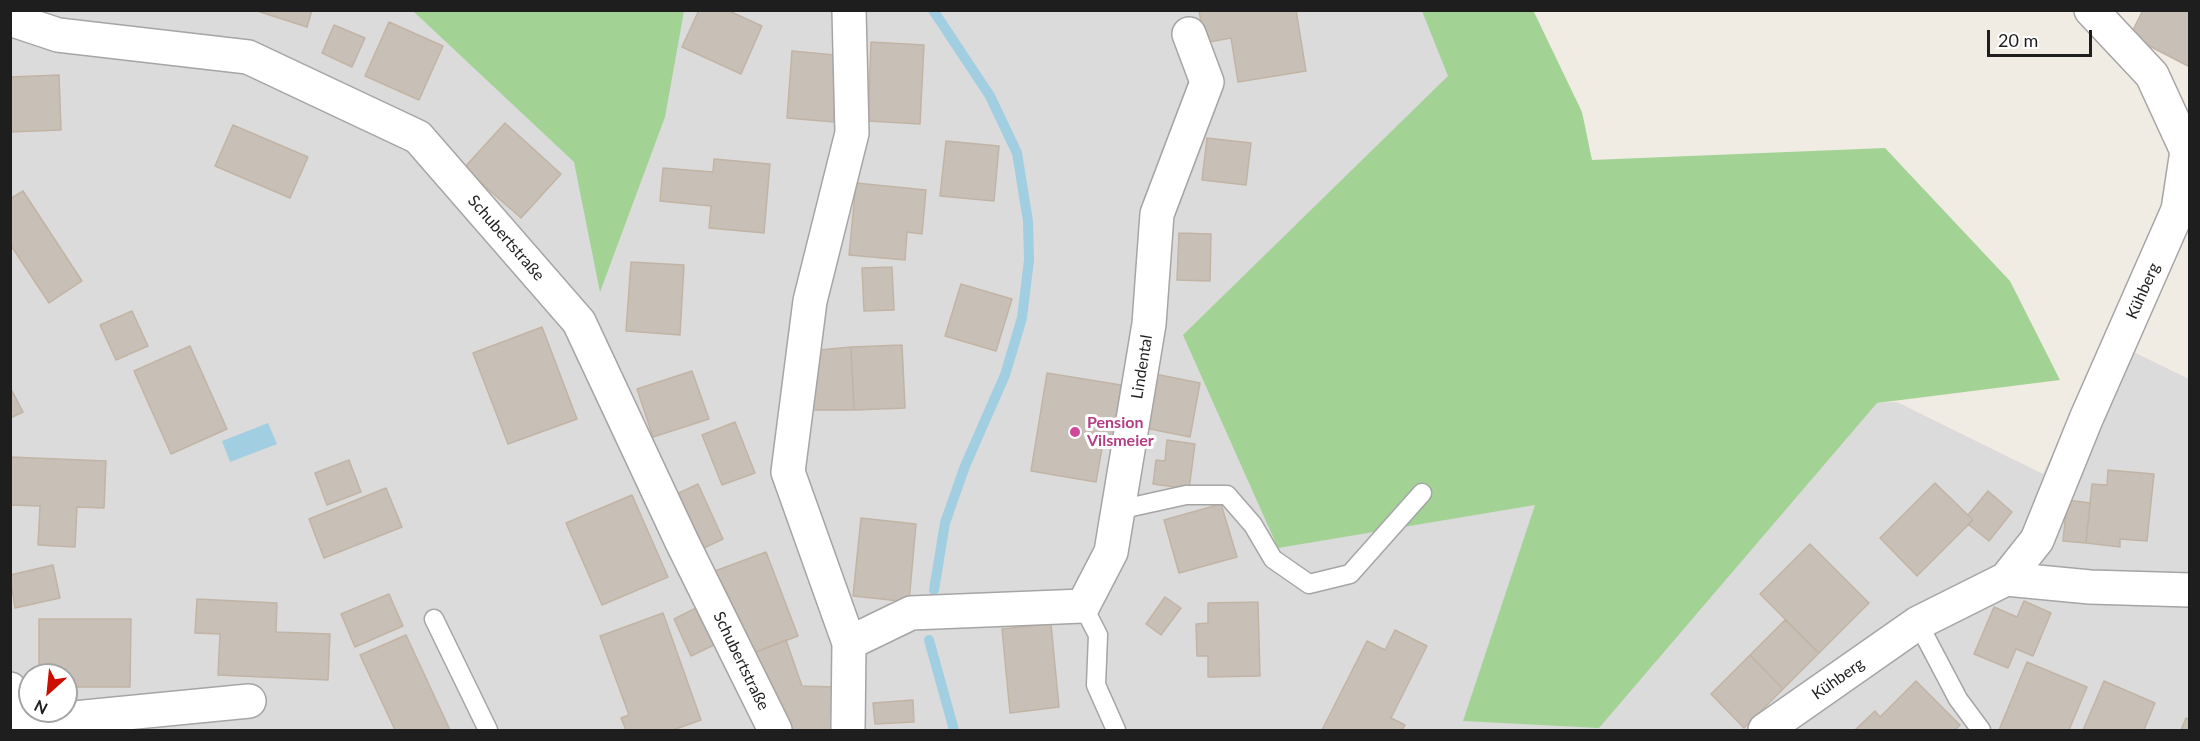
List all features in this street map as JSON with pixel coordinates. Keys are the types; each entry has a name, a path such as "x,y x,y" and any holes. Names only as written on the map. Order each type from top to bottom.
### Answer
{"street":[{"path":"848,730 849,643 788,472 810,301 852,133 849,10"},
{"name":"Kühberg","path":"1765,730 1918,623 2006,579 2037,540 2086,419 2178,210 2187,151 2152,75 2091,10"},
{"name":"Schubertstraße","path":"10,19 58,35 248,57 418,136 579,322 682,542 775,730"},
{"name":"Lindental","path":"1083,606 1111,552 1149,324 1157,214 1207,82 1189,34"},
{"path":"2006,579 2090,587 2190,590"},
{"path":"849,643 911,613 1083,606"},
{"path":"10,689 23,727 249,701"}],"lane":[{"path":"1118,510 1186,495 1227,495 1253,525 1273,559 1309,584 1350,573 1422,493"},
{"path":"1083,606 1098,635 1096,685 1116,730"},
{"path":"434,619 488,730"},
{"path":"1918,623 1958,699 1981,730"}],"shaded area":[{"path":"10,11 1461,11 1484,64 1337,427 1897,402 2043,474 2107,339 2189,379 2189,730 11,730"}],"green space":[{"path":"1533,10 1582,112 1592,160 1885,148 2010,281 2060,380 1877,403 1599,728 1463,721 1535,505 1278,548 1183,335 1448,76 1422,11"},
{"path":"413,11 684,11 665,117 600,292 574,162"}],"water":[{"path":"268,423 277,444 230,462 222,441"}],"building":[{"path":"254,10 312,10 307,27"},
{"path":"699,10 727,10 762,26 741,74 682,47"},
{"path":"1199,10 1296,10 1306,71 1238,82 1231,38 1204,43"},
{"path":"2143,10 2190,10 2190,67 2130,36"},
{"path":"389,22 443,46 419,100 365,76"},
{"path":"334,25 365,38 352,67 322,53"},
{"path":"871,42 924,45 920,124 868,121"},
{"path":"792,51 835,55 834,122 787,118"},
{"path":"59,75 61,130 10,132 10,77"},
{"path":"505,123 561,174 521,218 464,168"},
{"path":"233,125 308,157 290,198 215,166"},
{"path":"1207,138 1251,143 1246,185 1202,180"},
{"path":"946,141 999,146 994,201 940,196"},
{"path":"714,159 770,164 764,233 709,228 711,206 660,201 663,168 713,172"},
{"path":"856,183 926,190 922,234 907,232 905,260 849,255"},
{"path":"23,191 82,281 49,303 10,244 10,199"},
{"path":"1179,233 1211,234 1210,281 1177,280"},
{"path":"631,262 684,265 680,335 626,331"},
{"path":"892,267 894,310 864,311 862,268"},
{"path":"961,284 1012,299 996,351 945,336"},
{"path":"132,311 148,346 116,360 100,325"},
{"path":"542,327 577,419 508,444 473,353"},
{"path":"902,345 905,408 854,410 851,347"},
{"path":"190,346 227,429 171,454 134,371"},
{"path":"851,347 854,410 812,410 819,350"},
{"path":"692,371 709,419 653,437 637,389"},
{"name":"Pension Vilsmeier","path":"1047,373 1121,385 1113,438 1104,437 1096,482 1031,471"},
{"path":"1150,373 1200,383 1190,437 1140,427"},
{"path":"10,387 23,412 10,418"},
{"path":"735,422 755,473 722,485 702,435"},
{"path":"1167,440 1195,444 1189,489 1153,484 1156,460 1165,461"},
{"path":"10,457 106,461 104,508 77,507 75,547 38,545 40,506 10,505"},
{"path":"349,460 361,492 327,505 315,473"},
{"path":"2108,470 2154,474 2147,541 2120,539 2120,547 2086,543 2092,484 2107,485"},
{"path":"1935,483 1973,520 1917,576 1880,538"},
{"path":"698,484 723,539 702,549 677,494"},
{"path":"386,488 402,527 324,558 309,519"},
{"path":"1988,491 2012,512 1989,541 1968,524 1973,520 1968,515"},
{"path":"632,495 668,577 602,605 566,523"},
{"path":"2067,500 2090,503 2086,543 2063,541"},
{"path":"1221,504 1237,557 1179,573 1164,520"},
{"path":"861,518 916,524 909,602 853,596"},
{"path":"1810,544 1869,603 1819,653 1760,594"},
{"path":"766,552 798,636 748,655 715,571"},
{"path":"53,565 60,598 15,608 10,575"},
{"path":"389,594 403,626 355,647 341,614"},
{"path":"1165,597 1181,608 1161,635 1146,624"},
{"path":"197,599 277,603 276,632 330,634 328,680 218,675 220,634 195,633"},
{"path":"2024,601 2051,613 2033,656 2016,649 2008,668 1974,654 1994,607 2017,617"},
{"path":"1258,602 1260,676 1208,677 1208,656 1197,656 1196,624 1208,623 1208,603"},
{"path":"698,607 716,644 691,656 674,619"},
{"path":"663,613 701,720 673,730 626,730 621,718 629,715 600,636"},
{"path":"39,619 131,619 130,687 78,687 78,663 39,663"},
{"path":"1785,620 1819,653 1783,689 1750,655"},
{"path":"1051,624 1059,707 1010,713 1002,629"},
{"path":"1395,630 1427,646 1391,718 1405,725 1402,730 1322,730 1367,641 1385,650"},
{"path":"406,635 450,730 395,730 360,655"},
{"path":"786,640 802,686 835,687 831,730 786,730 748,655"},
{"path":"1750,655 1783,689 1744,728 1711,694"},
{"path":"2027,662 2087,687 2069,730 1999,730"},
{"path":"1916,681 1960,725 1955,730 1855,730 1875,711 1880,717"},
{"path":"2104,681 2155,703 2144,730 2083,730"},
{"path":"913,700 914,722 875,724 873,703"},
{"path":"2186,718 2190,720 2190,730 2181,730"}],"waterway":[{"path":"933,10 990,96 1017,153 1028,221 1029,260 1022,318 1005,375 965,466 945,523 934,590"},
{"path":"929,640 954,730"}],"place":[{"name":"Pension Vilsmeier","path":"1075,432"}]}
